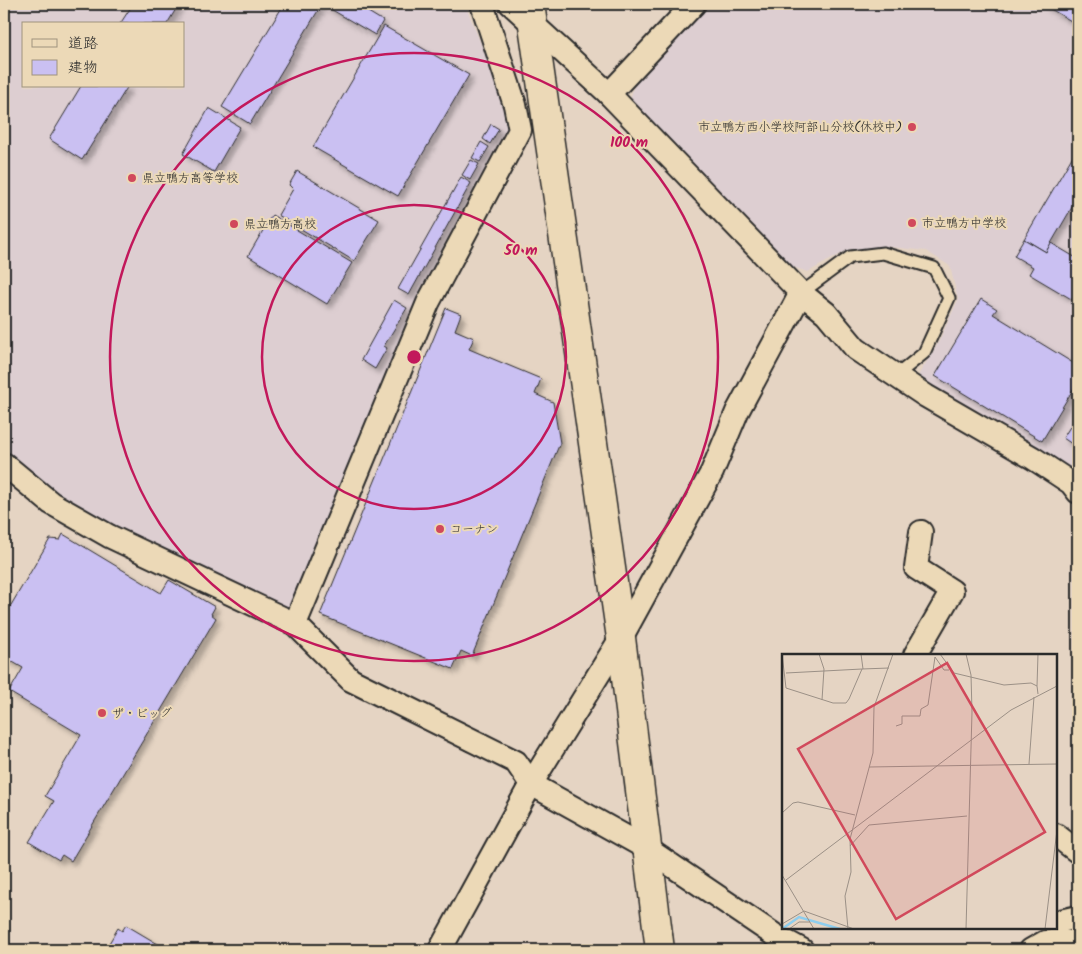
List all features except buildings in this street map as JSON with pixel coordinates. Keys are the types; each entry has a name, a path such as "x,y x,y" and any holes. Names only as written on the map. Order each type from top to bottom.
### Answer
{"street":[{"path":"295,624 428,303 520,130 515,105 482,4"},
{"path":"511,4 531,13 801,293 826,313 856,349 926,396 1033,458 1071,483 1078,492"},
{"path":"610,94 694,4"},
{"path":"531,13 621,638 660,950"},
{"path":"440,950 531,784 621,638 712,472 737,412 801,293"},
{"path":"4,464 52,503 109,536 295,624 352,680 516,762 531,784 646,848 776,936 802,950"},
{"path":"916,654 952,591 916,568 921,532"},
{"path":"1057,836 1078,852"},
{"path":"1057,922 1078,917"},
{"path":"1043,940 1078,942"}],"lane":[{"path":"801,293 850,257 882,253 934,268 949,298 924,353 897,375"}],"shaded area":[{"name":"県立鴨方高校","path":"4,4 465,4 514,126 299,603 284,610 82,512 4,456"},
{"name":"市立鴨方中学校","path":"705,4 1078,4 1078,469 1073,474 918,383 919,374 937,345 958,300 950,266 926,251 882,246 848,250 808,272 790,266 635,108 631,97 634,84"}],"place":[{"name":"市立鴨方西小学校阿部山分校(休校中)","path":"912,127"},
{"name":"県立鴨方高等学校","path":"132,178"},
{"name":"市立鴨方中学校","path":"912,223"},
{"name":"県立鴨方高校","path":"234,224"},
{"name":"コーナン","path":"440,529"},
{"name":"ザ・ビッグ","path":"102,713"}]}
